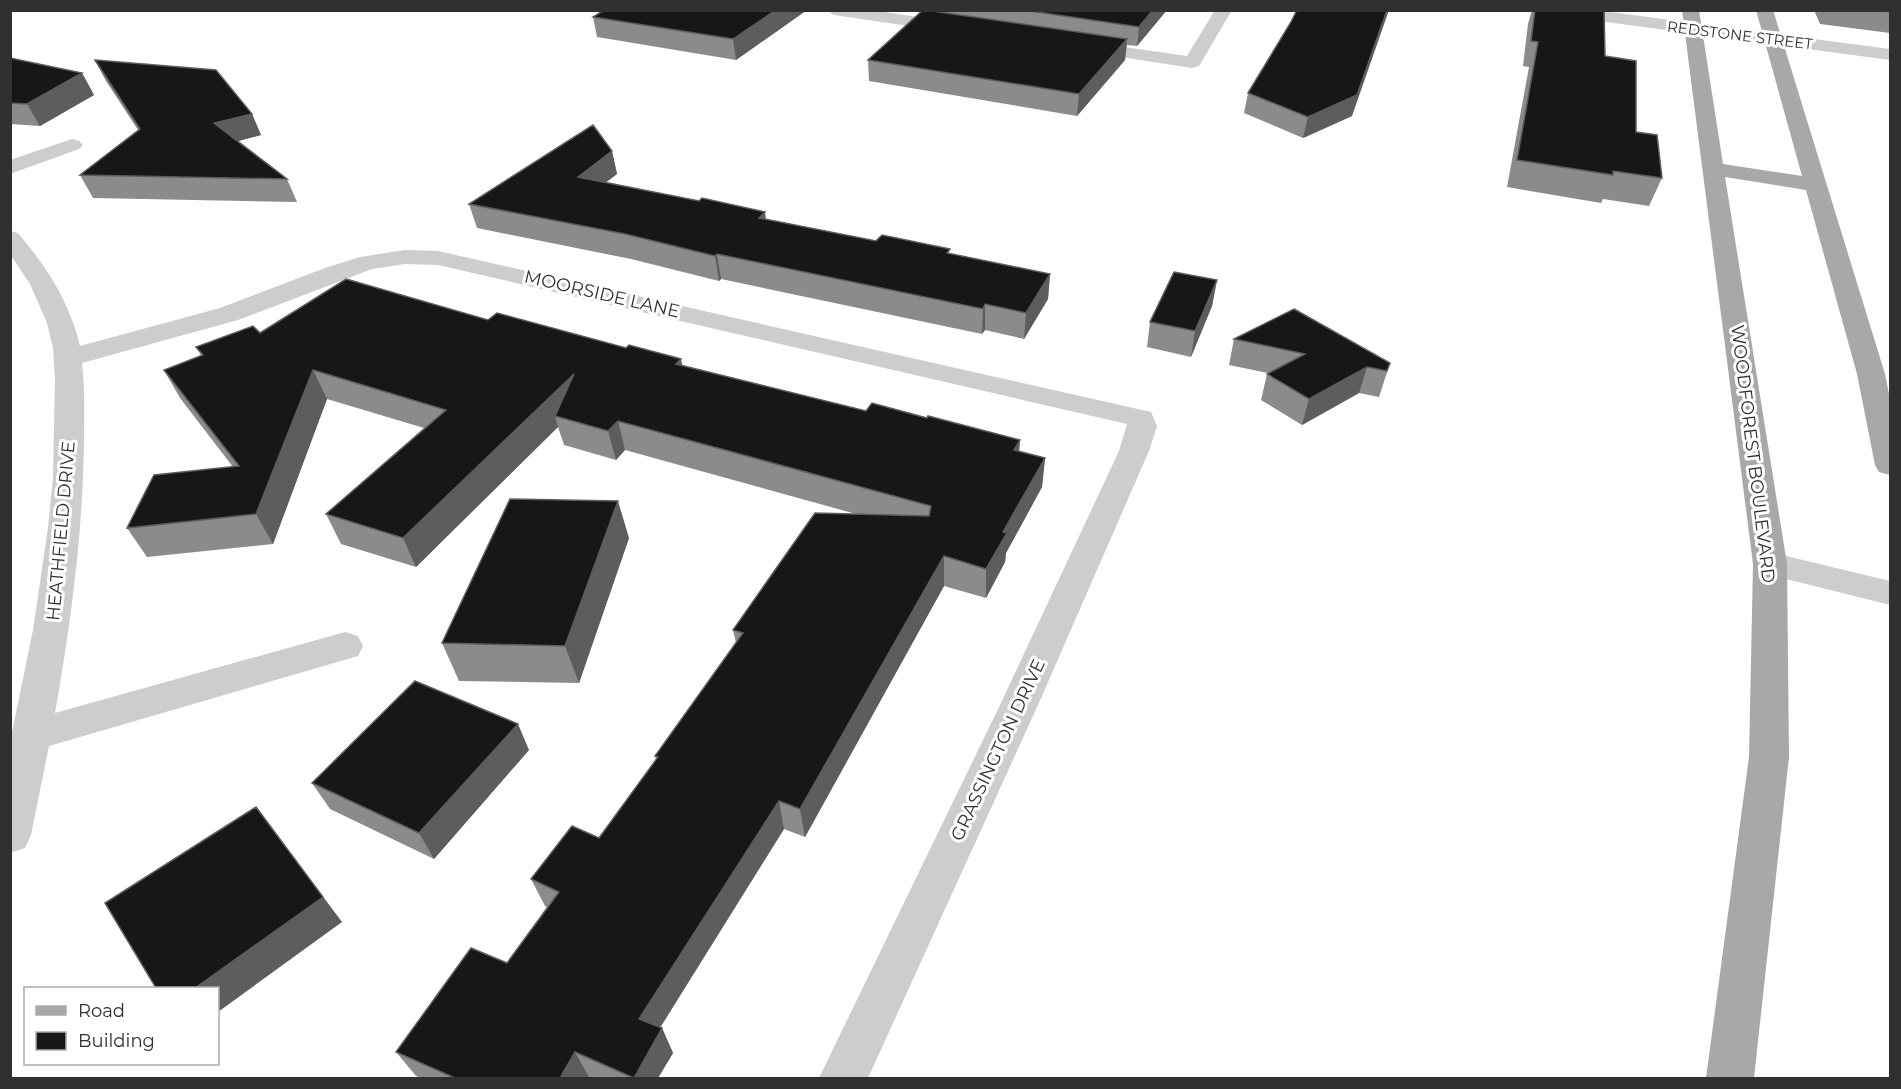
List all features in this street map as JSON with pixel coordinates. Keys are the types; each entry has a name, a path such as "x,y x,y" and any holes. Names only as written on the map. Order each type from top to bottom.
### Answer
{"main road":[{"path":"1764,10 1870,374 1890,465"},
{"name":"WOODFOREST BOULEVARD","path":"1692,20 1770,564 1769,757 1730,1078"},
{"path":"1714,169 1815,185"}],"street":[{"path":"834,10 881,14 971,30"},
{"path":"1065,44 1192,62 1224,10"},
{"name":"REDSTONE STREET","path":"1554,10 1692,20 1772,40 1890,55"},
{"path":"10,168 72,145"},
{"name":"HEATHFIELD DRIVE","path":"10,238 26,256 48,293 64,336 68,358 69,470 56,611 10,835"},
{"name":"MOORSIDE LANE","path":"68,358 229,314 334,273 369,262 405,257 438,258 1141,418"},
{"name":"GRASSINGTON DRIVE","path":"843,1078 1101,525 1134,451 1142,426 1141,418"},
{"path":"1770,564 1890,593"},
{"path":"32,735 345,646"}],"building":[{"path":"604,10 776,10 733,39 593,17"},
{"path":"923,10 1127,39 1079,94 868,60"},
{"path":"1023,10 1153,10 1139,27"},
{"path":"1297,10 1387,10 1357,95 1308,117 1248,93"},
{"path":"1535,10 1604,10 1605,56 1636,61 1636,132 1657,135 1662,178 1613,171 1613,175 1517,160 1538,42 1531,41"},
{"path":"10,58 82,73 27,104 10,103"},
{"path":"95,60 216,70 252,114 214,123 287,179 80,175 140,129"},
{"path":"593,125 612,151 578,177 699,201 702,198 765,212 759,218 876,241 882,235 950,249 947,253 1050,274 1026,313 985,304 983,309 717,254 715,256 625,234 469,204"},
{"path":"1174,272 1217,280 1195,331 1150,322"},
{"path":"346,279 488,320 497,313 626,348 629,345 681,359 676,364 866,411 872,403 927,418 928,416 1020,440 1014,450 1045,458 1003,532 1007,533 986,569 944,556 800,809 779,801 639,1019 662,1028 634,1078 575,1052 560,1078 455,1078 396,1052 471,948 507,963 559,892 531,879 572,826 599,838 743,633 733,630 815,513 929,516 931,506 618,421 608,431 555,416 574,374 403,538 326,514 446,410 313,370 256,514 127,528 154,475 239,466 164,370 203,355 196,347 253,326 260,333"},
{"path":"1294,309 1390,363 1387,371 1367,367 1309,399 1267,374 1305,354 1234,339"},
{"path":"510,499 618,501 565,646 442,643"},
{"path":"415,681 518,724 419,833 312,783"},
{"path":"256,807 323,897 196,987 155,987 105,903"}]}
